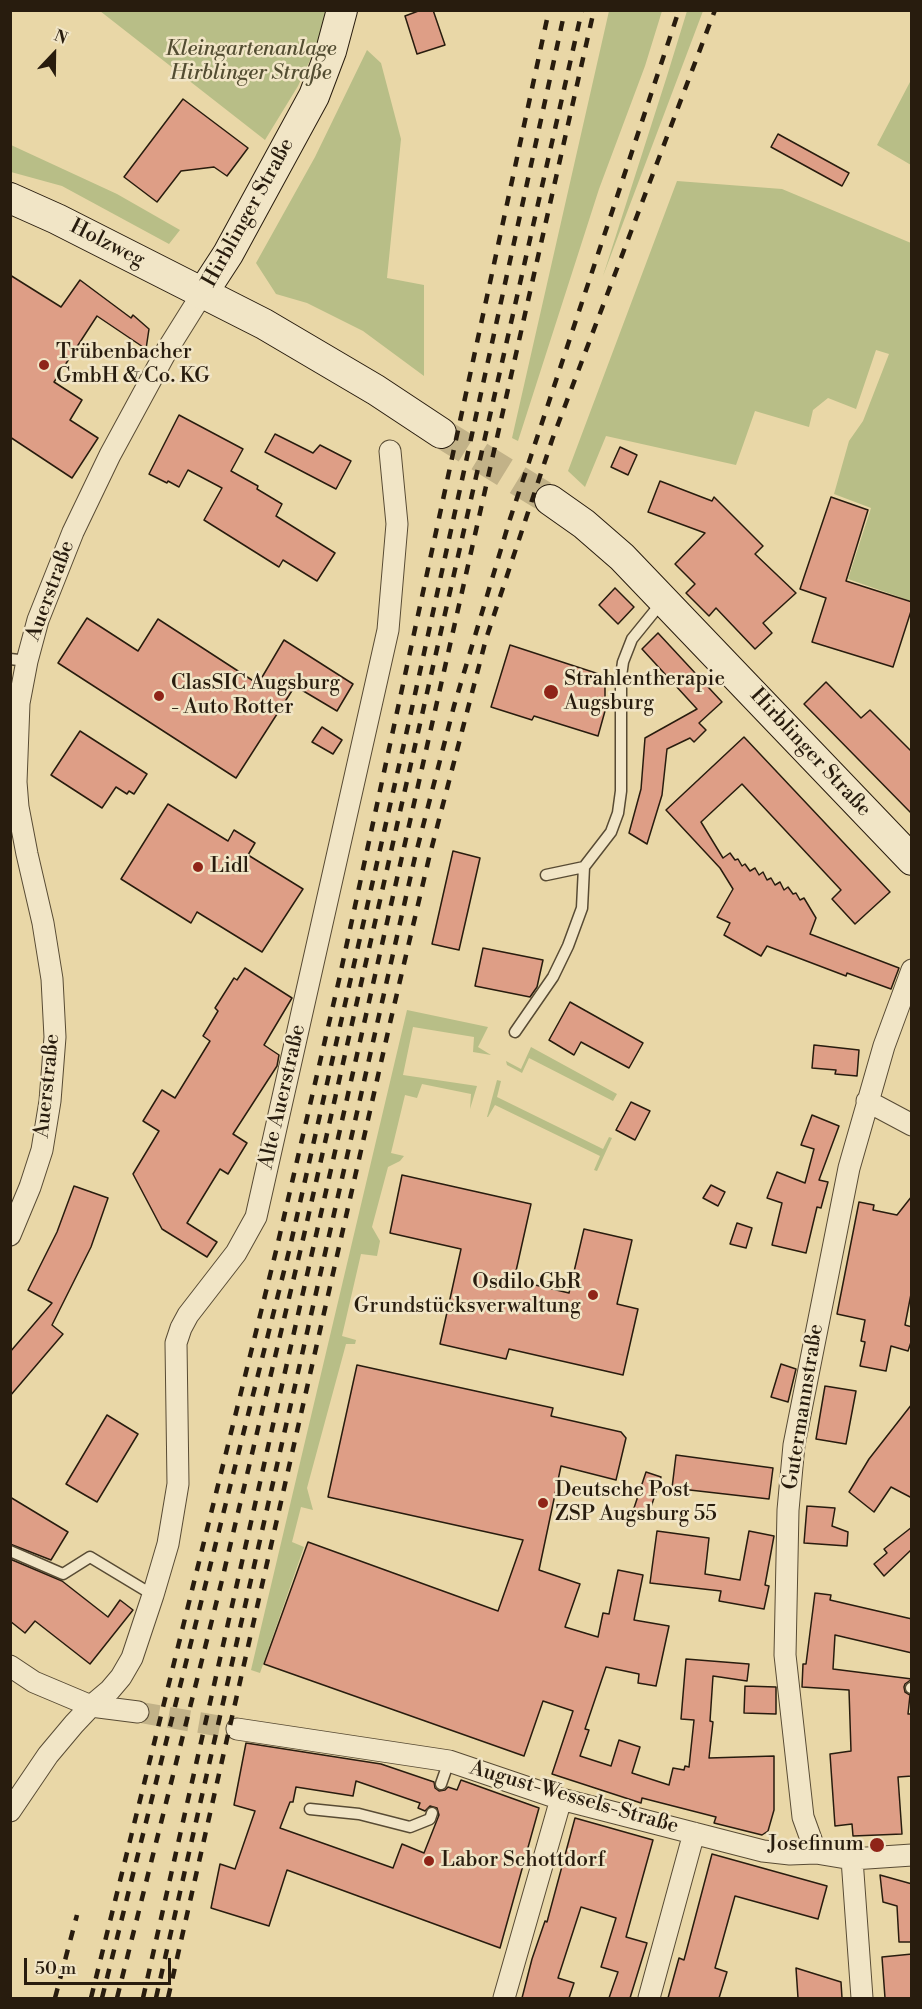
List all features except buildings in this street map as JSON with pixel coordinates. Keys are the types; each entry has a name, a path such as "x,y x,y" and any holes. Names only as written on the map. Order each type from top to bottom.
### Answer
{"main road":[{"name":"Hirblinger Straße","path":"342,10 331,51 314,96 228,254 202,294 264,324 376,390 441,433"},
{"name":"Holzweg","path":"10,198 57,219 202,294"},
{"name":"Hirblinger Straße","path":"550,500 584,524 622,557 912,860"}],"street":[{"name":"Auerstraße","path":"10,1235 30,1187 42,1150 50,1101 55,1038 49,957 27,854 18,798 16,746 19,660 73,532 110,455 172,342 202,294"},
{"name":"Alte Auerstraße","path":"10,1811 48,1755 91,1706 121,1677 132,1658 168,1544 178,1484 176,1343 188,1315 236,1253 256,1217 388,630 397,524 390,452"},
{"name":"Gutermannstraße","path":"816,1853 803,1816 785,1656 788,1510 794,1445 849,1168 884,1046 912,970"},
{"path":"867,1101 912,1125"},
{"path":"10,1666 34,1682 91,1706 138,1713"},
{"name":"August-Wessels-Straße","path":"237,1729 449,1761 561,1799 763,1851 790,1854 816,1853 852,1859 912,1855"},
{"path":"504,1998 561,1799"},
{"path":"649,1998 694,1833"},
{"path":"852,1859 862,1998"}],"lane":[{"path":"515,1032 553,976 568,946 582,908 584,867 611,832 618,813 621,791 623,662 632,639 664,600"},
{"path":"546,875 584,867"},
{"path":"10,1551 63,1574 90,1557 153,1595"},
{"path":"441,1784 449,1761"},
{"path":"310,1809 359,1814 410,1827 430,1819 432,1814"}],"green space":[{"name":"Kleingartenanlage Hirblinger Straße","path":"100,11 326,11 318,43 298,86 265,140"},
{"path":"609,11 662,11 645,66 599,189 518,441 512,438"},
{"path":"687,11 703,11 603,276 667,76"},
{"path":"367,50 381,63 401,139 387,278 424,285 424,376 363,331 307,303 276,294 256,263 315,157"},
{"path":"910,82 912,83 911,165 877,145"},
{"path":"11,145 117,194 180,230 169,244 62,186 11,172"},
{"path":"677,181 782,189 911,243 911,601 848,579 871,508 834,494 849,441 863,421 889,354 876,350 856,409 828,398 813,410 809,427 755,411 736,465 606,436 585,487 568,471"},
{"path":"407,1010 488,1027 478,1047 491,1055 473,1052 474,1037 413,1027 403,1075 477,1086 470,1109 471,1094 422,1084 417,1098 405,1095 391,1153 404,1156 400,1161 388,1167 372,1227 380,1241 377,1256 361,1254 342,1336 356,1340 355,1344 346,1344 307,1488 313,1510 301,1507 292,1542 304,1547 260,1673 251,1670"},
{"path":"531,1047 617,1094 613,1101 529,1058 522,1073 507,1065 506,1061 521,1069"},
{"path":"497,1080 501,1081 497,1097 603,1149 609,1137 612,1138 597,1171 594,1170 600,1156 495,1105 487,1117"}],"tunnel":[{"path":"441,433 550,500"},
{"path":"138,1712 237,1729"}],"railway":[{"path":"91,1998 277,1247 339,980 549,10"},
{"path":"102,1998 290,1247 410,717 565,10"},
{"path":"117,1998 222,1580 304,1235 582,10"},
{"path":"143,1998 594,10"},
{"path":"156,1998 415,857 454,706 510,519 679,10"},
{"path":"168,1998 390,1023 429,858 486,639 552,440 715,10"},
{"path":"55,1998 77,1915"}],"place":[{"name":"Trübenbacher GmbH & Co. KG","path":"44,365"},
{"name":"Strahlentherapie Augsburg","path":"551,692"},
{"name":"ClasSIC Augsburg - Auto Rotter","path":"159,696"},
{"name":"Lidl","path":"198,867"},
{"name":"Osdilo GbR Grundstücksverwaltung","path":"593,1295"},
{"name":"Deutsche Post ZSP Augsburg 55","path":"543,1503"},
{"name":"Josefinum","path":"877,1845"},
{"name":"Labor Schottdorf","path":"429,1861"}]}
